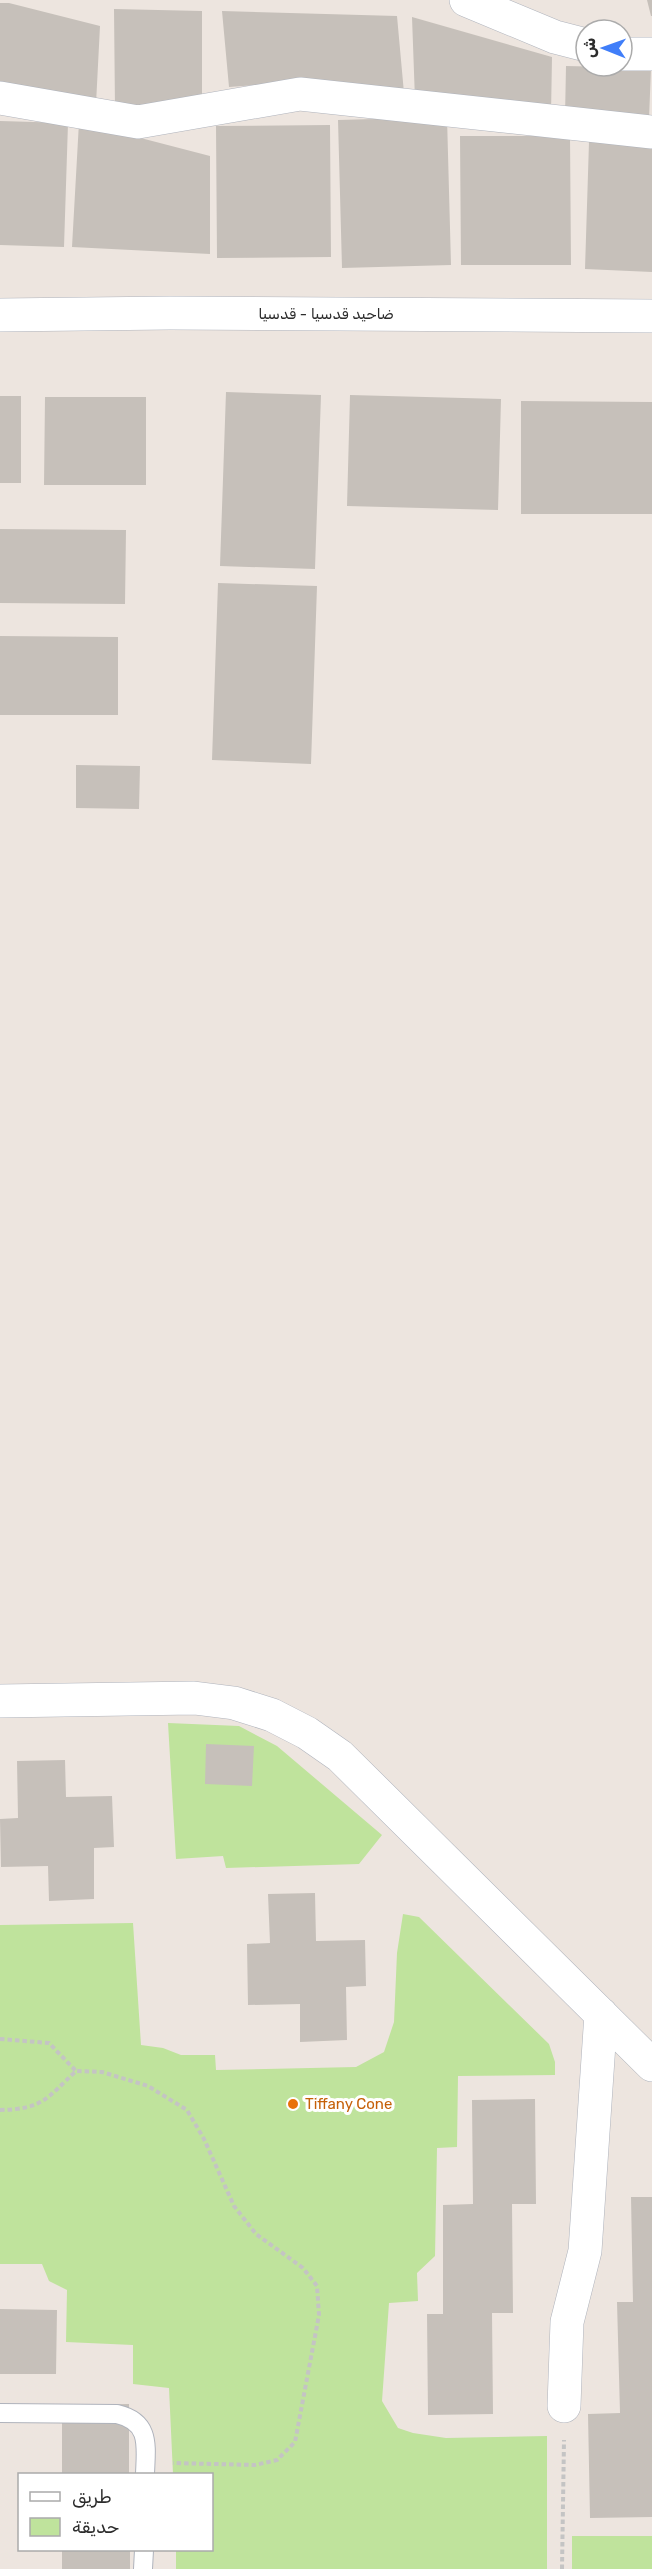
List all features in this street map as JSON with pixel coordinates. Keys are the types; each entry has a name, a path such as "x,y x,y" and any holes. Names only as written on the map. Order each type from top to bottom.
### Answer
{"street":[{"path":"466,0 555,37 574,42"},
{"path":"634,56 652,54"},
{"path":"0,98 138,122 300,94 652,132"},
{"name":"ضاحيد قدسيا - قدسيا","path":"0,315 170,313 652,316"},
{"path":"0,1701 194,1698 234,1703 272,1714 307,1733 340,1756 652,2065"},
{"path":"564,2406 567,2322 585,2251 601,2014"}],"lane":[{"path":"0,2413 117,2414 131,2417 141,2427 145,2440 145,2468"},
{"path":"143,2569 144,2551"}],"path":[{"path":"0,2039 49,2043 76,2071 102,2072 148,2086 187,2110 204,2139 234,2206 256,2234 303,2268 317,2286 320,2315 295,2442 277,2460 255,2465 145,2468"},
{"path":"0,2110 28,2108 45,2100 76,2071"},
{"path":"562,2569 564,2406"}],"green space":[{"path":"168,1723 239,1726 277,1746 382,1835 359,1864 226,1868 223,1856 176,1859"},
{"path":"403,1914 419,1917 549,2044 555,2062 555,2075 458,2076 457,2147 437,2148 435,2256 417,2273 418,2301 389,2303 382,2401 398,2428 413,2433 446,2438 547,2436 547,2569 176,2569 176,2551 213,2551 213,2473 173,2473 169,2388 133,2384 133,2345 66,2342 67,2290 49,2281 42,2264 0,2264 0,1925 133,1923 141,2045 163,2048 181,2055 215,2055 216,2070 356,2067 384,2052 394,2022 397,1953"},
{"path":"572,2536 652,2536 652,2569 572,2569"}],"building":[{"path":"647,0 652,0 652,16 651,16"},
{"path":"0,3 9,3 100,26 96,104 0,87"},
{"path":"114,9 202,11 202,95 115,109"},
{"path":"222,11 397,16 404,93 325,80 229,87"},
{"path":"412,17 552,57 551,114 415,100"},
{"path":"566,66 574,66 574,78 634,78 634,68 651,68 649,119 565,117"},
{"path":"447,117 451,265 342,268 338,120"},
{"path":"0,121 68,123 64,247 0,245"},
{"path":"79,122 210,156 210,254 72,247"},
{"path":"330,125 331,257 217,258 216,126"},
{"path":"460,136 570,136 571,265 461,265"},
{"path":"589,142 652,144 652,272 585,269"},
{"path":"226,392 321,395 315,569 220,566"},
{"path":"350,395 501,399 498,510 347,506"},
{"path":"0,396 21,396 21,483 0,483"},
{"path":"45,397 146,397 146,485 44,485"},
{"path":"521,401 652,402 652,514 521,514"},
{"path":"0,529 126,530 125,604 0,603"},
{"path":"218,583 317,586 311,764 212,760"},
{"path":"0,636 118,637 118,715 0,715"},
{"path":"76,765 140,766 139,809 76,808"},
{"path":"206,1744 254,1746 252,1786 205,1784"},
{"path":"65,1760 66,1797 112,1796 114,1847 94,1848 94,1899 49,1901 48,1866 1,1867 0,1819 18,1818 17,1761"},
{"path":"315,1893 316,1941 365,1940 366,1986 346,1987 347,2040 300,2042 300,2004 248,2005 247,1944 270,1943 268,1894"},
{"path":"535,2099 536,2204 512,2204 513,2313 492,2313 493,2414 428,2415 427,2314 443,2314 443,2205 473,2204 472,2100"},
{"path":"631,2197 652,2197 652,2517 590,2518 588,2414 620,2413 617,2302 633,2302"},
{"path":"0,2309 57,2310 56,2374 0,2374"},
{"path":"129,2404 129,2473 62,2473 62,2405"},
{"path":"62,2551 130,2551 130,2569 62,2569"}],"place":[{"name":"Tiffany Cone","path":"293,2104"}]}
